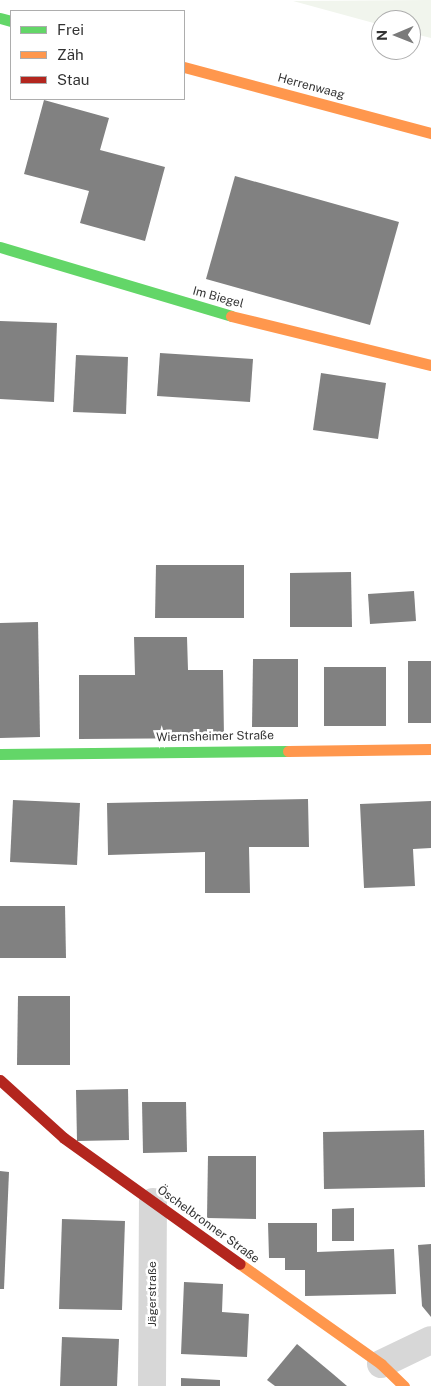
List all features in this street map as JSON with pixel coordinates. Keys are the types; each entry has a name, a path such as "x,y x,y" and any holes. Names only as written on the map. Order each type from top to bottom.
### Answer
{"street":[{"name":"Herrenwaag","path":"185,67 431,133"},
{"name":"Im Biegel","path":"0,247 207,310 431,365"},
{"name":"Wiernsheimer Straße","path":"0,754 431,749"},
{"name":"Öschelbronner Straße","path":"0,1080 64,1138 381,1364 404,1386"},
{"name":"Jägerstraße","path":"152,1386 153,1202"},
{"path":"381,1364 431,1340"}],"shaded area":[{"path":"431,0 431,38 421,36 421,10 371,10 371,22 293,1"}],"building":[{"path":"44,100 109,118 100,150 165,167 145,241 80,223 89,191 24,174"},
{"path":"235,176 399,222 370,325 206,279"},
{"path":"0,321 57,323 54,402 0,399"},
{"path":"160,353 253,359 250,402 157,396"},
{"path":"76,355 128,357 126,414 73,412"},
{"path":"321,373 386,383 378,439 313,430"},
{"path":"156,565 244,565 244,618 155,618"},
{"path":"351,572 352,627 290,627 290,573"},
{"path":"414,591 416,621 370,624 368,594"},
{"path":"38,622 40,737 0,738 0,623"},
{"path":"134,637 187,637 188,670 223,670 224,738 79,739 79,675 135,675"},
{"path":"253,659 298,659 298,727 252,727"},
{"path":"408,661 431,661 431,723 408,723"},
{"path":"324,667 386,667 386,726 324,726"},
{"path":"308,799 309,847 249,847 250,893 205,893 205,852 108,855 107,803"},
{"path":"13,800 80,803 77,865 10,862"},
{"path":"431,801 431,848 413,849 415,886 364,888 360,804"},
{"path":"0,906 65,906 66,958 0,958"},
{"path":"18,996 70,996 70,1065 17,1065"},
{"path":"128,1089 129,1140 77,1141 76,1090"},
{"path":"142,1102 186,1102 187,1152 143,1153"},
{"path":"424,1130 425,1187 324,1189 323,1132"},
{"path":"208,1156 256,1156 256,1219 207,1218"},
{"path":"0,1171 9,1172 4,1289 0,1289"},
{"path":"354,1208 354,1241 332,1241 332,1209"},
{"path":"62,1219 125,1221 122,1310 59,1309"},
{"path":"268,1223 317,1223 317,1252 394,1249 396,1294 305,1296 305,1270 285,1270 285,1258 269,1258"},
{"path":"431,1244 431,1317 422,1306 418,1245"},
{"path":"184,1282 223,1284 222,1312 249,1314 247,1357 181,1354"},
{"path":"62,1337 119,1339 117,1386 60,1386"},
{"path":"297,1344 347,1386 275,1386 267,1380"},
{"path":"181,1378 220,1380 220,1386 181,1386"}],"traffic: fast":[{"path":"0,18 10,21"},
{"path":"0,247 231,316"},
{"path":"0,754 288,751"}],"traffic: slow":[{"path":"185,67 431,133"},
{"path":"231,316 431,365"},
{"path":"288,751 431,749"},
{"path":"240,1264 381,1364 404,1386"}],"traffic: jam":[{"path":"0,1080 64,1138 240,1264"}]}
